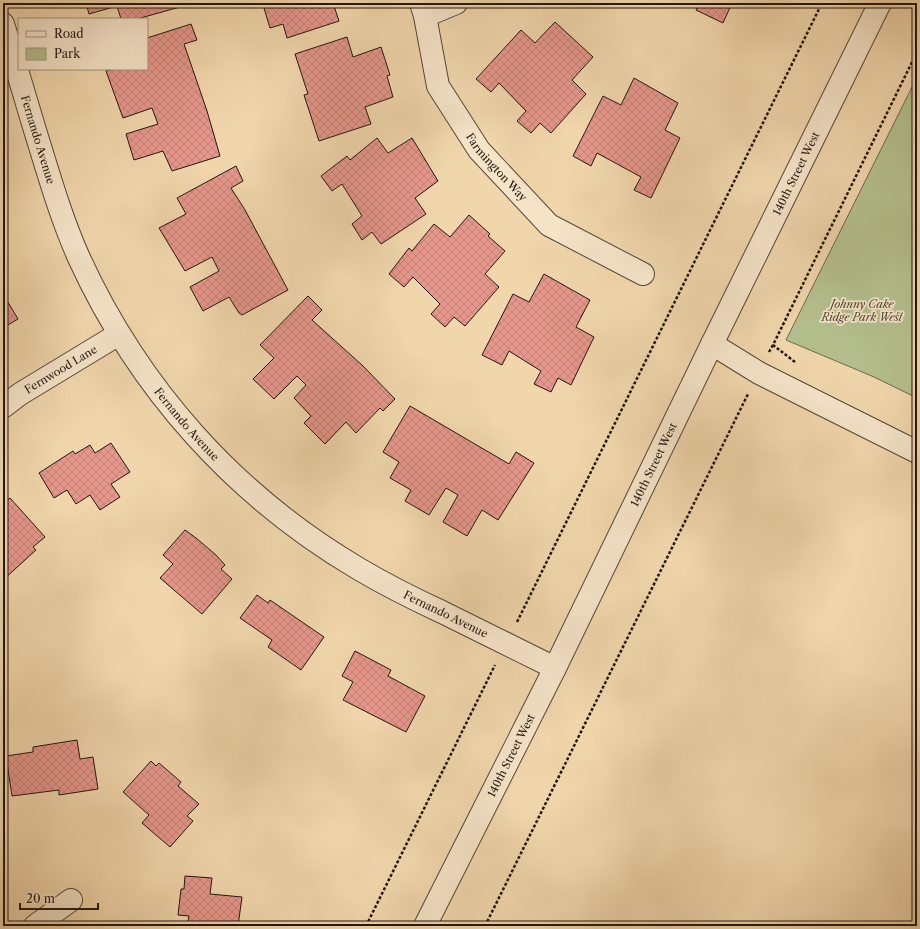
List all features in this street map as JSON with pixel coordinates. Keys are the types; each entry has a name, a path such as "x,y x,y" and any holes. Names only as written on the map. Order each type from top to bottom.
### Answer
{"street":[{"path":"423,10 456,3"},
{"name":"140th Street West","path":"425,926 555,668 712,344 880,3"},
{"name":"Farmington Way","path":"423,10 438,86 478,150 549,225 643,274"},
{"name":"Fernando Avenue","path":"3,24 48,175 78,256 97,295 119,334 148,378 177,416 210,452 244,485 281,516 320,545 360,570 403,593 555,668"},
{"name":"Fernwood Lane","path":"3,406 20,394 119,334"},
{"path":"712,344 759,373 917,452"},
{"path":"35,926 71,900"}],"path":[{"path":"366,926 822,3"},
{"path":"485,926 917,52"},
{"path":"773,345 800,365"}],"green space":[{"name":"Johnny Cake Ridge Park West","path":"917,77 917,398 874,377 786,340"}],"building":[{"path":"86,3 187,3 187,5 141,18 121,18 117,6 89,14"},
{"path":"278,3 333,3 339,21 287,38 283,24 270,28 264,8"},
{"path":"699,3 732,3 723,23 696,10"},
{"path":"555,22 593,57 572,80 586,94 551,133 540,123 531,133 517,121 526,111 499,83 491,92 476,79 521,30 535,43"},
{"path":"191,24 197,40 184,44 207,111 220,156 172,171 163,151 134,160 126,134 158,124 152,108 123,118 106,71 148,70 148,38"},
{"path":"347,37 353,57 381,47 390,75 387,76 393,97 365,107 371,124 319,141 304,95 308,94 295,54"},
{"path":"634,78 678,103 665,130 680,138 651,198 634,190 641,177 597,153 591,166 573,156 603,96 621,105"},
{"path":"377,138 388,153 412,138 438,181 415,198 426,214 381,244 372,232 362,240 352,224 362,216 342,184 332,191 321,176 347,156 350,160"},
{"path":"236,166 243,181 231,188 245,210 288,290 242,315 239,313 229,297 203,311 190,287 219,271 212,257 185,271 159,228 186,214 177,198"},
{"path":"469,215 490,234 488,236 505,251 485,274 499,287 465,326 454,317 445,327 431,314 440,304 413,277 404,287 389,274 409,248 412,251 434,224 450,237"},
{"path":"544,274 590,300 576,327 594,337 571,385 558,378 551,392 534,384 541,371 509,351 502,365 482,355 513,294 529,302"},
{"path":"3,294 18,319 3,328"},
{"path":"308,296 322,310 312,320 363,366 395,399 383,411 380,408 356,433 346,422 325,444 304,423 311,416 294,398 306,385 297,376 274,399 253,379 274,358 260,345"},
{"path":"410,406 509,464 516,452 534,463 498,520 482,510 467,536 443,522 458,495 446,488 429,515 405,501 411,490 390,478 399,462 383,452"},
{"path":"111,443 130,472 111,484 120,497 100,510 90,495 76,504 67,490 54,498 39,473 73,451 75,454 90,445 95,453"},
{"path":"10,498 45,537 33,547 36,550 3,580 3,504"},
{"path":"185,530 216,555 225,565 221,569 232,579 202,614 160,578 173,564 163,555"},
{"path":"257,595 268,603 270,600 324,637 301,670 268,647 272,640 240,618"},
{"path":"355,651 391,670 388,676 425,696 406,732 343,700 353,682 342,676"},
{"path":"77,740 80,759 93,757 98,789 59,795 59,790 12,796 6,756 33,752 33,747"},
{"path":"151,761 156,766 159,763 181,782 178,786 199,804 187,816 193,821 170,847 142,823 149,815 123,792"},
{"path":"185,876 212,878 210,894 242,897 238,926 187,926 189,916 178,915 181,889 184,889"}]}
